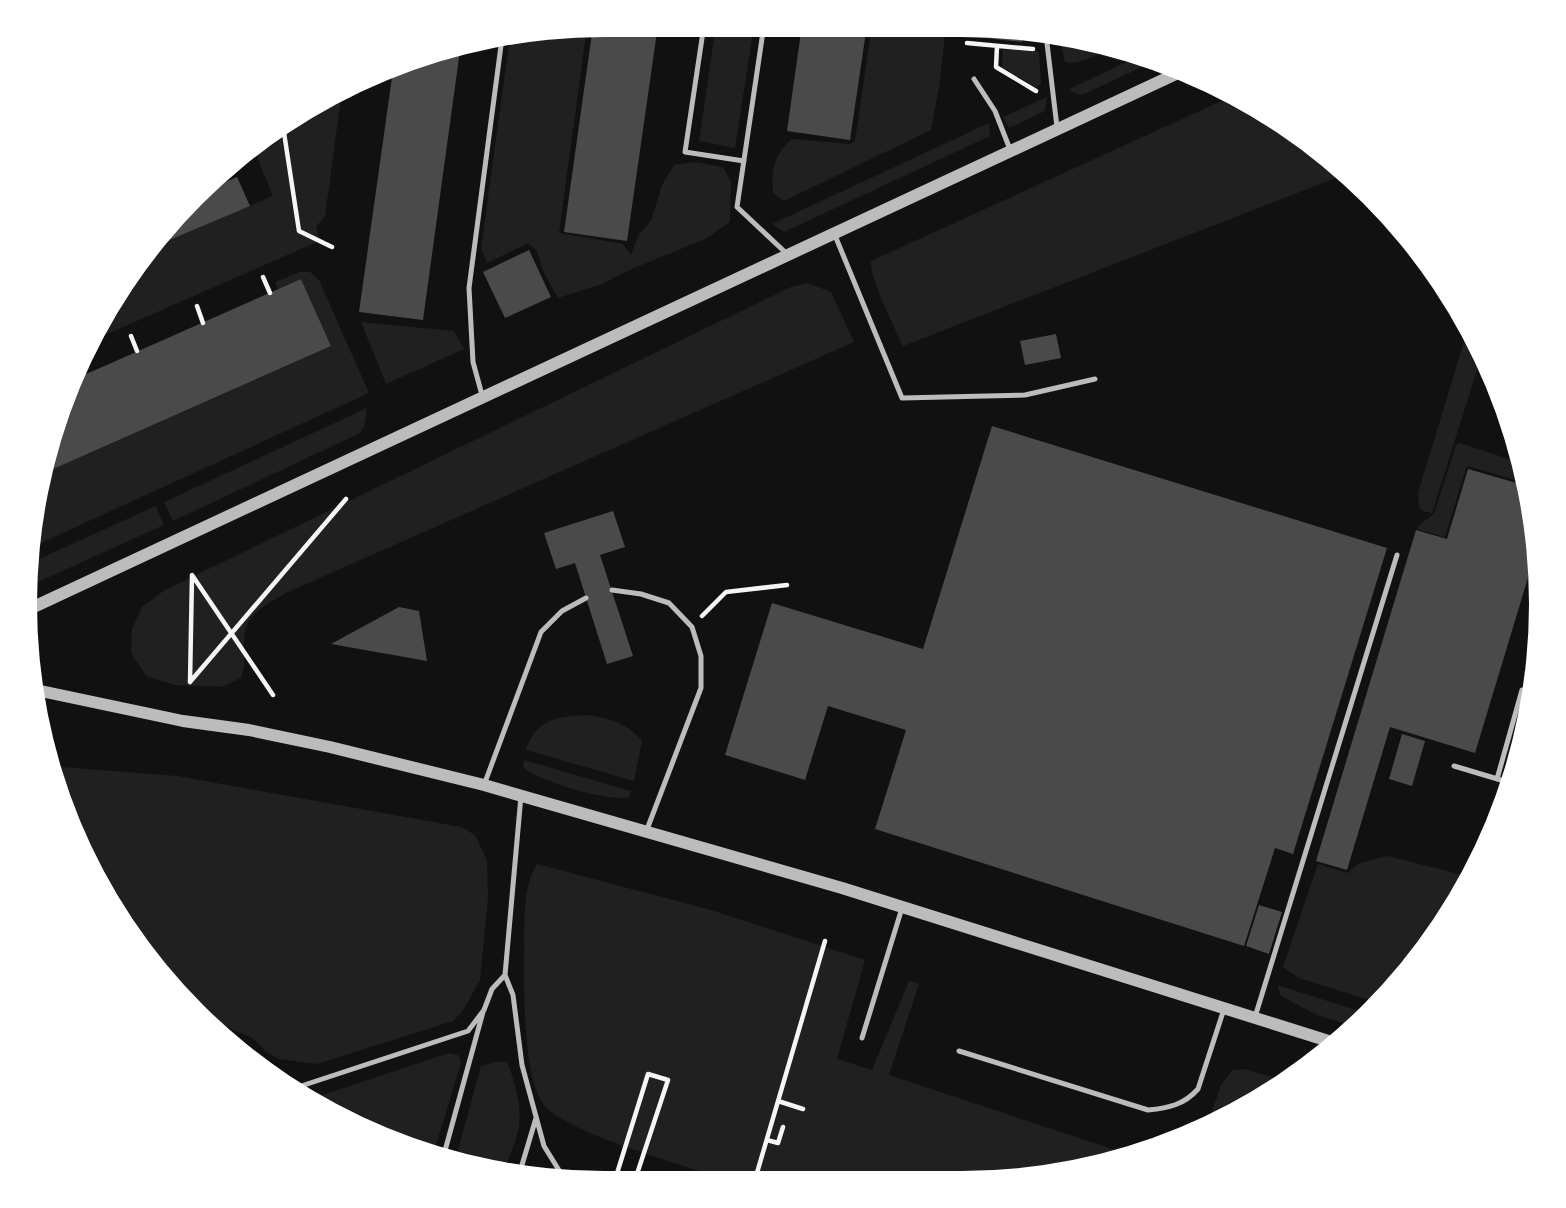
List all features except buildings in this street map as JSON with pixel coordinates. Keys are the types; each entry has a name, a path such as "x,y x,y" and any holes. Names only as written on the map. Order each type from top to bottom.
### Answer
{"street":[{"path":"37,605 1170,77"},
{"path":"44,692 183,721 249,730 330,747 484,785 842,888 1324,1040"}],"lane":[{"path":"702,37 685,152 744,161"},
{"path":"762,37 737,207 788,256"},
{"path":"1047,44 1057,130"},
{"path":"482,398 473,362 468,288 501,47"},
{"path":"974,79 995,111 1011,152"},
{"path":"834,233 902,398 1025,395 1095,379"},
{"path":"1255,1018 1397,555"},
{"path":"612,590 641,594 669,603 692,627 701,656 701,688 646,832"},
{"path":"484,785 541,632 562,611 586,598"},
{"path":"1497,779 1522,690"},
{"path":"1454,766 1501,780"},
{"path":"520,796 505,975 513,995 522,1065 544,1146 558,1169"},
{"path":"862,1038 902,908"},
{"path":"446,1148 484,1010 492,989 505,975"},
{"path":"959,1051 1148,1110 1166,1109 1191,1097 1198,1089 1224,1009"},
{"path":"304,1085 468,1031 484,1010"},
{"path":"522,1165 536,1116"}],"path":[{"path":"967,43 1048,50"},
{"path":"997,46 996,67 1037,91"},
{"path":"284,135 299,231 332,247"},
{"path":"263,277 270,293"},
{"path":"197,306 203,323"},
{"path":"131,336 137,351"},
{"path":"273,695 232,633 192,575 190,682 232,633 346,499"},
{"path":"692,627 726,592 788,584"},
{"path":"757,1171 825,941"},
{"path":"618,1171 648,1073 668,1080 638,1171"},
{"path":"778,1101 803,1109"},
{"path":"766,1140 778,1143 783,1127"}],"shaded area":[{"path":"586,37 559,233 623,244 631,255 639,234 651,221 662,185 674,165 695,162 723,167 731,182 730,222 705,239 602,284 558,298 544,273 537,251 528,243 487,263 481,248 509,45"},
{"path":"714,37 752,37 735,148 699,141"},
{"path":"870,37 945,37 931,130 784,201 773,193 773,170 781,150 792,139 850,144 855,141"},
{"path":"1062,46 1098,54 1082,61 1065,62"},
{"path":"1003,49 1039,52 1041,84 1036,87 1002,67"},
{"path":"1127,62 1143,67 1082,95 1069,89"},
{"path":"1047,97 1045,111 1009,128 1003,117"},
{"path":"1223,100 1277,132 1336,178 903,346 878,291 871,261"},
{"path":"341,102 325,216 316,227 319,238 317,242 105,335 132,289 170,240 273,196 257,157 289,132"},
{"path":"989,123 990,136 784,232 772,224"},
{"path":"300,272 310,272 319,280 369,393 41,543 53,469 331,346 301,279 278,289 275,282"},
{"path":"808,283 831,292 854,342 273,600 253,616 245,630 241,678 221,687 175,685 146,676 131,653 132,629 142,607 165,590 791,287"},
{"path":"361,322 454,331 464,349 386,384"},
{"path":"1464,341 1478,368 1432,513 1419,507 1418,493"},
{"path":"367,408 364,427 360,433 173,521 164,502"},
{"path":"1460,443 1511,460 1515,480 1468,466 1445,537 1417,529 1434,514 1456,445"},
{"path":"156,506 164,525 38,582 39,559"},
{"path":"586,715 617,722 630,729 642,741 634,781 526,750 541,726 556,719"},
{"path":"524,760 631,791 629,797 620,798 575,790 531,773 523,767"},
{"path":"61,767 177,776 461,827 475,835 487,860 488,898 480,980 462,1012 453,1021 317,1064 279,1059 265,1051 254,1039 226,1026 203,1005 154,949 132,919 95,855"},
{"path":"1387,856 1460,874 1434,919 1412,949 1368,1000 1299,978 1283,967 1318,864 1347,873 1360,863"},
{"path":"537,864 711,910 865,960 837,1059 872,1070 909,981 919,984 889,1075 1115,1150 1073,1160 999,1170 700,1171 595,1135 556,1115 544,1105 532,1077 526,1038 524,964 526,898"},
{"path":"1277,985 1357,1010 1343,1023 1317,1015 1281,996"},
{"path":"449,1053 458,1055 461,1063 436,1145 387,1128 321,1096"},
{"path":"507,1062 515,1085 520,1111 519,1127 507,1162 457,1152 481,1066"},
{"path":"1244,1069 1274,1078 1211,1114 1221,1085 1232,1070"}]}
